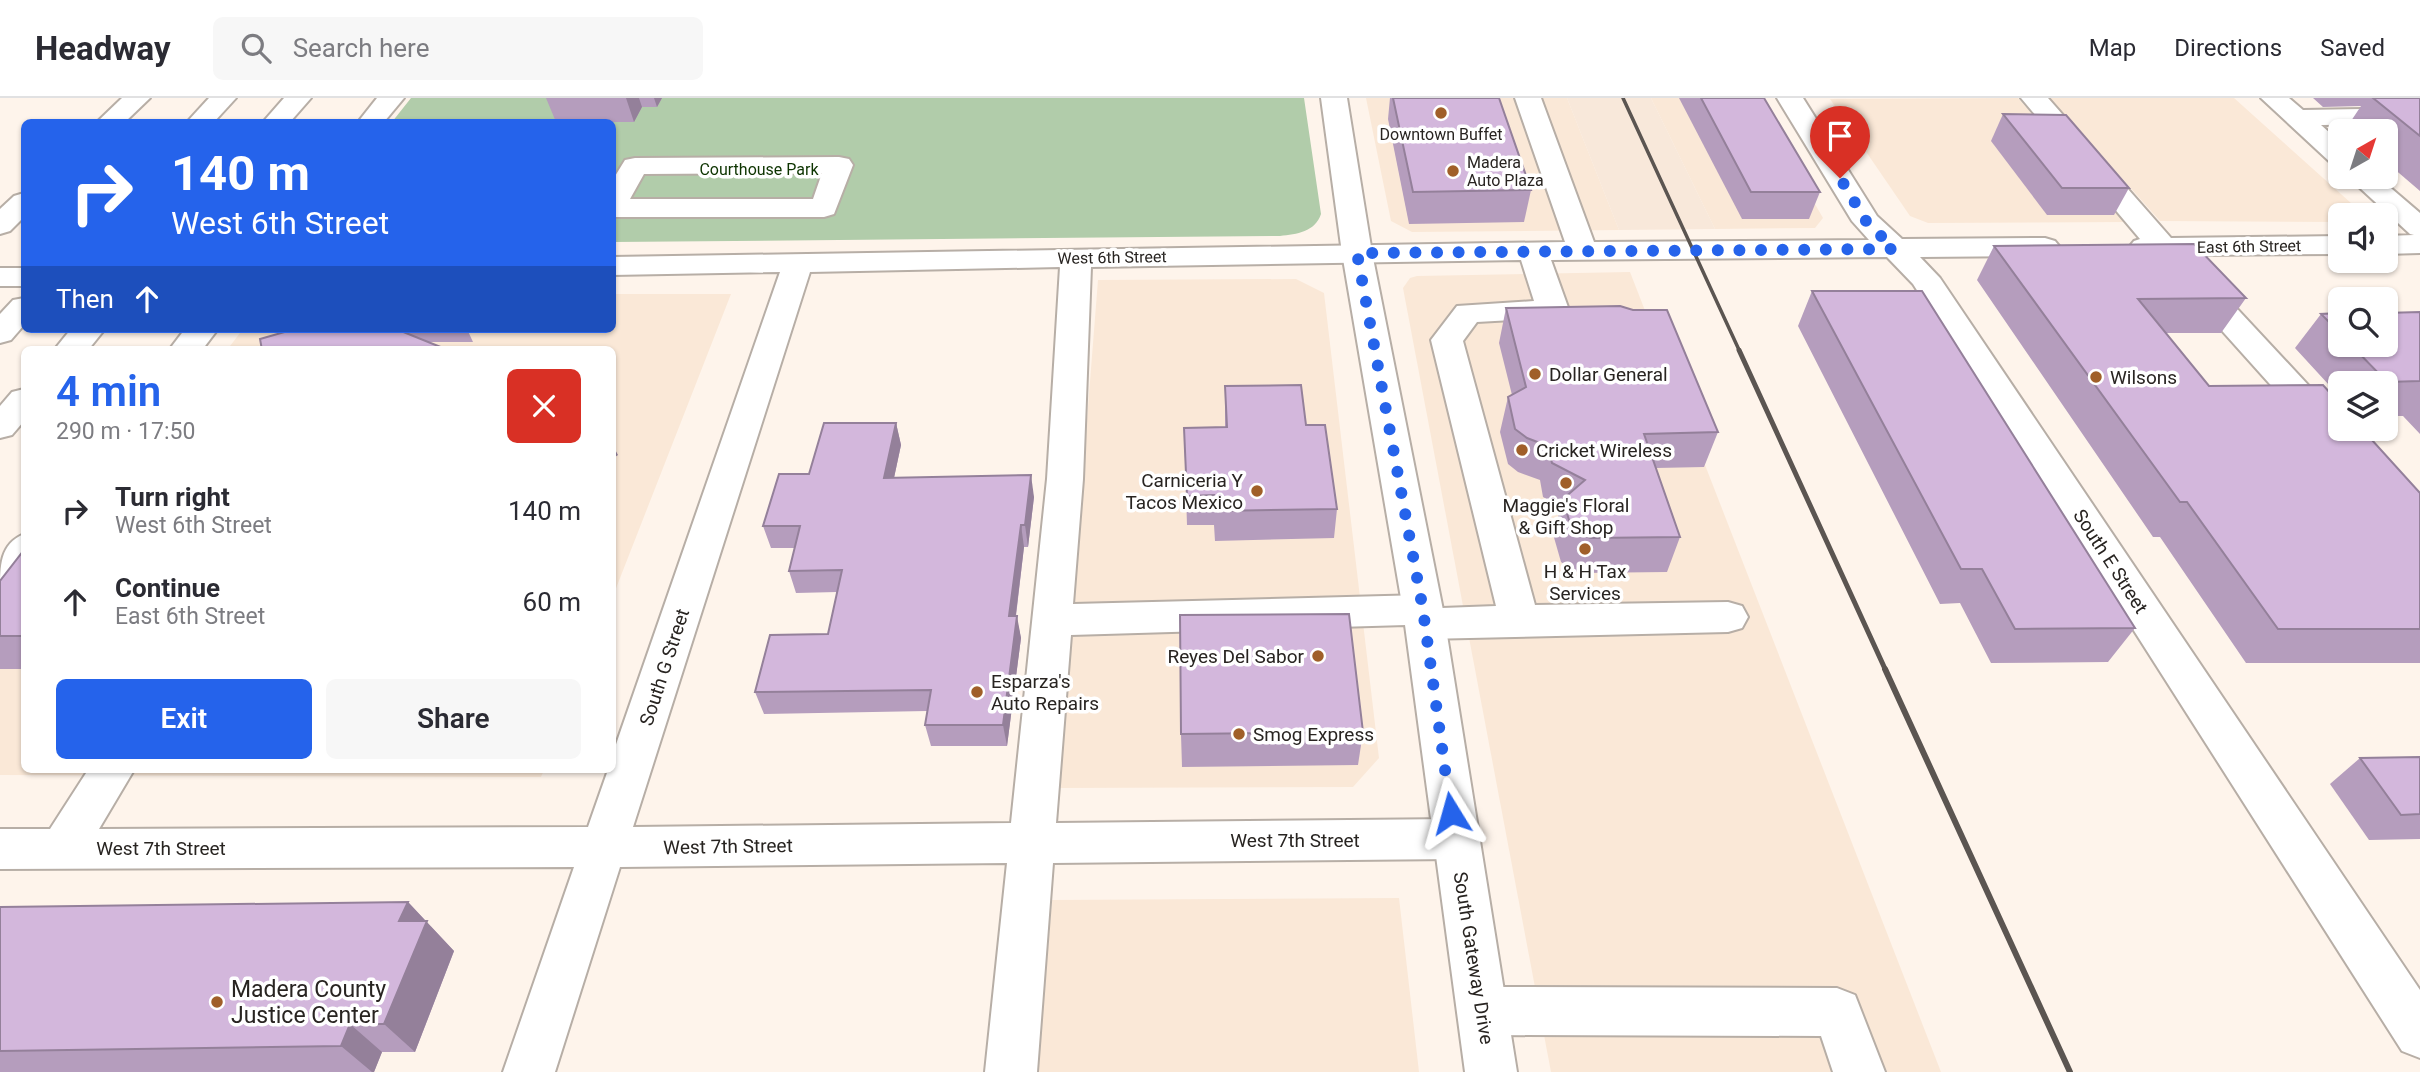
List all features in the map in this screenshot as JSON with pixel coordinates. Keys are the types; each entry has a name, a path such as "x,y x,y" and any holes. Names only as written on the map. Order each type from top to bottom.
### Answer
{"main road":[{"path":"113,119 137,98"},
{"path":"203,119 223,98"},
{"path":"279,119 299,98"},
{"path":"374,119 391,98"},
{"name":"South Gateway Drive","path":"1334,98 1357,253 1424,617 1491,1072"},
{"path":"1528,98 1597,252 2073,247"},
{"name":"South E Street","path":"1790,98 1866,221 1925,278 2420,1034"},
{"path":"2034,98 2163,247 2282,374 2342,444"},
{"path":"2274,98 2328,145"},
{"path":"2297,118 2420,116"},
{"path":"616,201 635,166 839,165 824,208 616,208"},
{"path":"2376,189 2420,228"},
{"path":"0,225 21,205"},
{"path":"758,262 778,208"},
{"path":"2398,245 2420,244"},
{"name":"East 6th Street","path":"2111,247 2328,245"},
{"name":"West 6th Street","path":"616,266 1357,253 1597,252"},
{"path":"1519,620 1447,341 1468,313 1566,310 1533,253"},
{"path":"1011,1072 1065,479 1076,258"},
{"name":"South G Street","path":"529,1072 798,262"},
{"path":"0,277 21,277"},
{"path":"0,333 21,310"},
{"path":"74,346 85,333"},
{"path":"0,427 21,403"},
{"path":"0,578 21,552"},
{"path":"1053,620 1728,617"},
{"path":"62,849 110,773"},
{"name":"West 7th Street","path":"0,849 604,847 1455,839"},
{"path":"1482,1011 1838,1012 1859,1072"}],"shaded area":[{"path":"1366,98 1567,98 1619,230 1412,232 1391,221"},
{"path":"1567,98 1651,98 1715,229 1619,230"},
{"path":"1651,98 1754,98 1823,218 1815,228 1715,229"},
{"path":"2018,98 2127,222 1928,223 1910,216 1830,99"},
{"path":"2050,98 2234,98 2328,182 2328,189 2335,189 2351,203 2328,203 2328,222 2160,221"},
{"path":"1630,272 1941,1072 1551,1072 1403,288 1410,278 1417,276"},
{"path":"1296,279 1324,293 1379,758 1353,787 1058,788 1098,280"},
{"path":"616,294 731,294 616,588 616,346 230,346 240,333 616,333"},
{"path":"21,620 21,773 543,773 541,777 0,775 0,648"},
{"path":"1399,898 1419,1072 1038,1072 1052,900"}],"green space":[{"name":"Courthouse Park","path":"411,98 1304,98 1321,214 1310,228 1280,236 616,242 616,119 394,119"}],"building":[{"name":"Madera Auto Plaza","path":"1393,98 1499,98 1531,190 1413,192"},
{"path":"1701,98 1764,98 1820,192 1751,192"},
{"path":"2373,98 2420,98 2420,136"},
{"path":"2003,114 2066,115 2129,188 2062,188"},
{"path":"2194,244 2246,298 2138,299 2209,386 2323,385 2328,391 2328,441 2373,441 2420,493 2420,629 2278,629 2187,502 2180,502 1994,246"},
{"path":"1812,291 1922,291 2135,628 2015,629 1982,569 1961,569"},
{"path":"1620,306 1633,310 1667,310 1718,432 1644,434 1680,537 1591,538 1582,535 1571,527 1563,499 1585,480 1552,463 1548,446 1527,438 1515,429 1508,397 1526,387 1506,308"},
{"path":"2420,312 2420,381 2398,382 2398,371 2376,371 2363,357 2398,357 2398,313"},
{"path":"281,333 406,333 438,346 261,346 260,339"},
{"path":"1301,385 1306,425 1325,425 1337,509 1215,511 1214,495 1187,496 1184,428 1227,427 1225,386"},
{"path":"824,423 896,423 884,478 1031,475 1025,525 1021,525 1009,616 1017,616 1003,725 925,725 931,690 755,692 770,635 828,634 842,570 789,571 800,526 763,526 779,474 809,474"},
{"path":"21,554 21,636 0,636 0,581"},
{"path":"1349,614 1363,732 1181,734 1180,615"},
{"path":"2420,757 2420,814 2401,815 2360,758"},
{"name":"Madera County Justice Center","path":"408,902 399,921 427,921 384,1024 350,1024 341,1046 0,1051 0,907"}],"railway":[{"path":"1623,98 1740,352"},
{"path":"1739,350 1886,671"},
{"path":"1885,669 2070,1072"}],"place":[{"name":"Downtown Buffet","path":"1441,113"},
{"name":"Madera Auto Plaza","path":"1453,171"},
{"name":"Dollar General","path":"1535,374"},
{"name":"Wilsons","path":"2096,377"},
{"name":"Cricket Wireless","path":"1522,450"},
{"name":"Maggie's Floral & Gift Shop","path":"1566,483"},
{"name":"Carniceria Y Tacos Mexico","path":"1257,491"},
{"name":"H & H Tax Services","path":"1585,549"},
{"name":"Reyes Del Sabor","path":"1318,656"},
{"name":"Esparza's Auto Repairs","path":"977,692"},
{"name":"Smog Express","path":"1239,734"},
{"name":"Madera County Justice Center","path":"217,1002"}],"route":[{"path":"1451,813 1423,610 1357,253 1894,249 1866,221 1840,178"}]}
